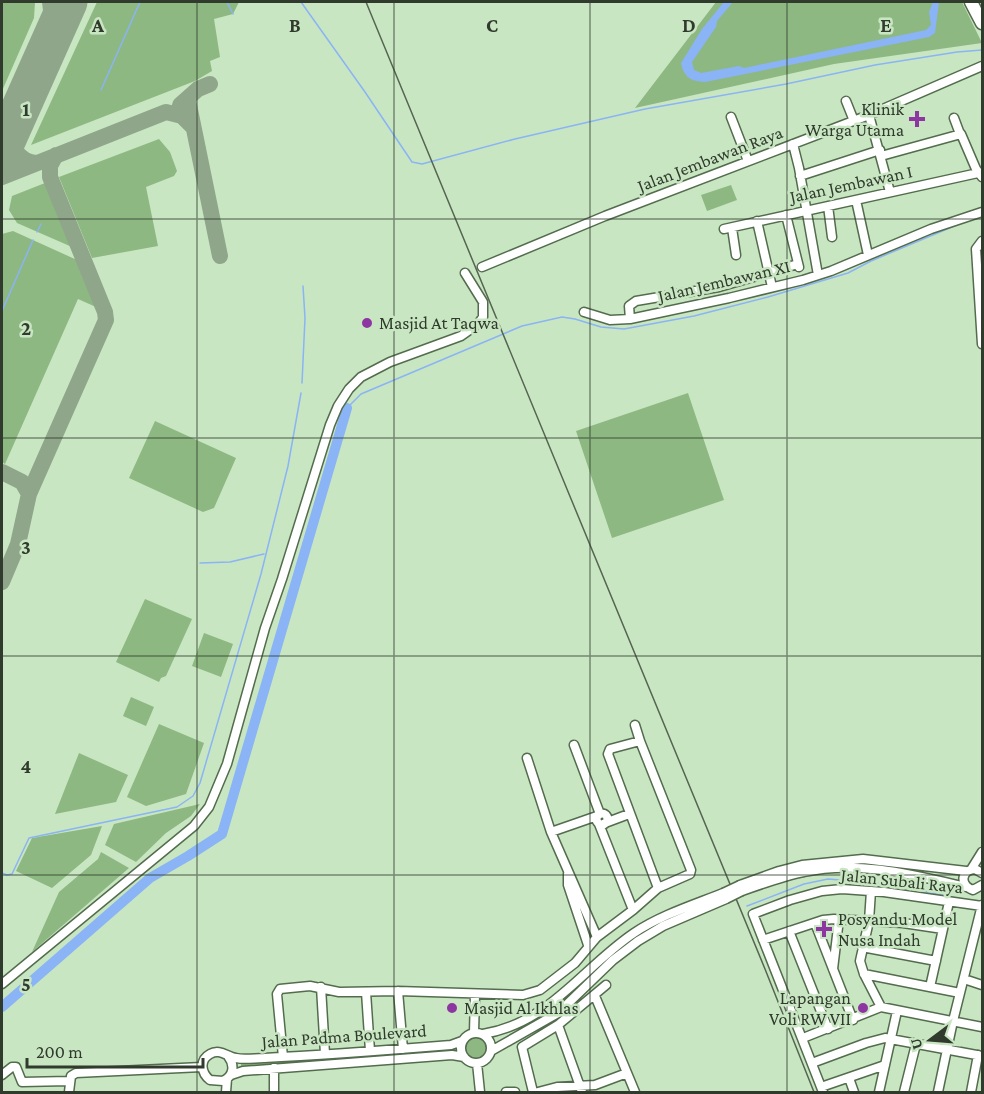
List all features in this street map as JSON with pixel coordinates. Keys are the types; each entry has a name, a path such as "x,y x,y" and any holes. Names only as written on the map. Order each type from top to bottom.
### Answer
{"highway":[{"path":"971,2 982,23"}],"street":[{"name":"Jalan Jembawan Raya","path":"482,267 573,228 869,115 982,66"},
{"path":"846,101 854,121"},
{"path":"869,115 890,192"},
{"path":"731,117 748,162"},
{"path":"954,118 980,175"},
{"path":"800,176 880,153 961,134"},
{"path":"793,144 818,275"},
{"name":"Jalan Jembawan I","path":"736,255 728,228 890,192 980,175"},
{"path":"856,200 868,255 931,229 982,212"},
{"path":"828,206 832,237"},
{"path":"630,319 629,306 636,301 719,287 799,265 786,215"},
{"path":"757,221 772,287"},
{"path":"980,244 982,344"},
{"name":"Jalan Jembawan XI","path":"584,312 610,320 630,319 818,275 868,255"},
{"path":"2,984 185,833 203,815 226,764 265,628 338,406 349,388 361,377 390,362 461,336 478,324 483,317 483,302 465,273"},
{"path":"283,1057 278,991 290,988 321,987 339,992 366,993 398,991 531,994 540,990 575,963 588,945 658,888 690,874 691,870 635,725"},
{"path":"640,741 608,752 658,888"},
{"path":"574,745 633,910"},
{"path":"527,758 551,832 597,937"},
{"path":"551,832 629,814"},
{"path":"966,887 963,878 982,852"},
{"path":"724,896 659,920 636,932 608,952 555,1002 542,1011 497,1032 474,1033 465,1037 462,1041 461,1052 464,1057 477,1063 486,1059 491,1051 558,1013 613,960 638,941 663,926 779,871 833,861 863,859 932,868 979,870 982,873"},
{"path":"741,888 806,871 860,867 980,889"},
{"path":"931,879 932,868"},
{"path":"568,870 568,885 588,945"},
{"name":"Jalan Subali Raya","path":"763,940 752,916 755,912 822,891 842,889 871,891 982,906"},
{"path":"871,891 869,921 860,961 880,1007"},
{"path":"930,987 949,902"},
{"path":"938,1092 982,906"},
{"path":"885,1065 822,1090 763,940 815,923 839,919 903,923 942,929"},
{"path":"833,970 839,919"},
{"path":"815,923 852,1020"},
{"path":"789,931 828,1029"},
{"path":"862,947 936,961"},
{"path":"864,974 960,993"},
{"path":"964,979 982,985"},
{"path":"533,1092 521,1050 524,1045 558,1025 606,985"},
{"path":"321,987 325,1054"},
{"path":"398,991 403,1049"},
{"path":"366,993 370,1051"},
{"path":"474,1033 475,994"},
{"path":"595,996 634,1092"},
{"path":"803,1038 880,1007 982,1027"},
{"path":"879,1092 897,1011"},
{"path":"558,1025 581,1090"},
{"path":"483,1034 490,1041 491,1051"},
{"path":"812,1063 866,1043 884,1038 891,1039 980,1056 971,1092"},
{"name":"Jalan Padma Boulevard","path":"228,1056 242,1059 283,1057 451,1045 462,1041"},
{"path":"904,1092 916,1044"},
{"path":"226,1092 233,1065 228,1056 214,1052 206,1058 202,1067 210,1085 229,1077"},
{"name":"Jalan Padma Boulevard","path":"229,1077 243,1071 274,1068 452,1055 464,1057"},
{"path":"477,1063 480,1092"},
{"path":"2,1075 12,1066 16,1067 22,1082 22,1092"},
{"path":"69,1092 69,1081 76,1073 202,1067"},
{"path":"274,1068 274,1092"},
{"path":"538,1092 557,1087 581,1090 627,1073"},
{"path":"849,1078 854,1092"},
{"path":"22,1082 69,1081"},
{"path":"506,1092 514,1092"}],"green space":[{"path":"2,2 35,2 34,18 2,91"},
{"path":"97,2 239,2 233,14 214,19 220,57 210,61 212,71 195,81 31,145"},
{"path":"716,2 962,2 982,43 834,64 635,108"},
{"path":"159,139 170,152 177,171 174,176 146,187 158,246 92,258 59,177"},
{"path":"45,183 72,247 17,223 9,210 12,196"},
{"path":"731,185 737,200 707,211 701,195"},
{"path":"13,231 77,260 96,307 78,299 5,464 2,462 2,234"},
{"path":"688,393 724,500 612,538 576,431"},
{"path":"155,421 236,458 214,508 203,512 129,478"},
{"path":"145,599 192,619 166,676 159,682 116,662"},
{"path":"204,633 233,644 221,677 192,666"},
{"path":"131,697 154,707 146,726 123,716"},
{"path":"159,724 204,743 186,794 146,806 127,797"},
{"path":"79,753 128,775 116,802 55,814"},
{"path":"200,804 191,816 166,833 136,862 105,845 114,824"},
{"path":"102,826 91,855 52,888 16,871 32,838"},
{"path":"101,852 129,868 32,952 59,892 98,859"},
{"path":"476,1036 481,1037 487,1043 487,1053 481,1059 476,1060 471,1059 465,1053 464,1048 465,1043 471,1037"},
{"path":"452,1049 447,1053 241,1066 241,1063"}],"water":[{"path":"724,2 733,2 717,21 716,27 692,62 694,70 701,73 739,66 744,68 926,30 931,25 929,12 933,2 939,2 935,33 929,37 705,82 692,80 684,72 681,63 702,29"}],"waterway":[{"path":"101,90 140,2"},
{"path":"227,2 233,14"},
{"path":"301,2 412,162 422,164 515,139 645,109 786,84 875,65 982,50"},
{"path":"37,232 41,224"},
{"path":"347,408 361,394 522,326 562,317 601,327 624,329 694,316 848,273 959,224"},
{"path":"2,311 33,240"},
{"path":"302,383 305,318 303,286"},
{"path":"2,873 12,874 29,838 177,807 193,796 200,783 261,574 288,466 301,393"},
{"path":"2,1007 150,878 222,834 347,408"},
{"path":"200,563 230,562 264,554"},
{"path":"747,906 804,884 828,879 889,884 961,899"}],"taxiway":[{"path":"50,2 54,34"},
{"path":"180,105 198,89 210,84"},
{"path":"188,100 220,256"},
{"path":"2,177 166,112 182,116 193,127"},
{"path":"11,130 16,152 24,159 36,163"},
{"path":"2,582 18,544 29,494 106,320 105,312 50,177 50,166 56,155"},
{"path":"2,472 22,482 29,494"}],"runway":[{"path":"2,150 68,2"}],"railway":[{"path":"366,2 814,1092"}],"place":[{"name":"Klinik Warga Utama","path":"917,119"},
{"name":"Masjid At Taqwa","path":"367,323"},
{"name":"Posyandu Model Nusa Indah","path":"824,929"},
{"name":"Masjid Al Ikhlas","path":"452,1008"},
{"name":"Lapangan Voli RW VII","path":"863,1008"}]}
